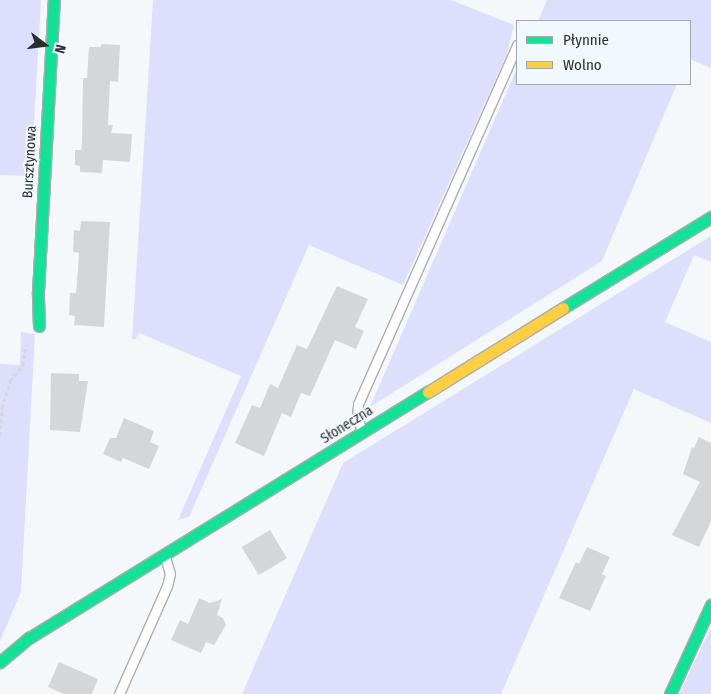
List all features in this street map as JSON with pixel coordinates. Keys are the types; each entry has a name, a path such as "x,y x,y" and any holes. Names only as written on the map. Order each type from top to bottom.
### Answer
{"street":[{"name":"Bursztynowa","path":"39,326 38,292 54,0"},
{"name":"Słoneczna","path":"1,661 29,638 711,218"},
{"path":"670,694 711,605"}],"lane":[{"path":"364,432 357,419 358,404 516,47"},
{"path":"119,694 167,586 170,574 165,556"}],"path":[{"path":"0,435 2,408 10,381 23,364 26,343 39,326"}],"shaded area":[{"path":"0,0 41,0 31,176 0,175"},
{"path":"153,0 451,0 514,25 507,54 403,285 309,245 189,517 178,520 241,376 139,333 136,339 132,339"},
{"path":"547,0 711,0 711,68 691,59 691,20 538,20"},
{"path":"516,70 516,85 677,85 602,261 370,407"},
{"path":"711,236 711,262 694,255 665,322 711,342 711,423 634,389 501,694 242,694 343,463"},
{"path":"21,332 35,334 21,592 0,641 0,364 20,365"},
{"path":"711,628 711,694 679,694"}],"building":[{"path":"101,44 120,45 118,82 110,81 108,125 113,125 111,133 132,134 130,162 103,160 102,173 80,172 80,166 75,165 75,150 81,150 82,142 83,78 87,78 89,47 101,47"},
{"path":"81,221 110,222 104,327 74,325 75,316 69,315 70,293 76,293 79,253 73,252 74,230 80,231"},
{"path":"337,286 368,299 355,327 364,331 356,349 335,340 310,396 301,393 291,417 282,413 264,456 235,443 252,405 260,408 270,384 278,388 297,345 307,349"},
{"path":"51,373 79,374 79,381 88,381 80,432 50,430"},
{"path":"124,418 154,431 150,442 159,446 149,469 123,458 121,462 103,454 110,438 116,438"},
{"path":"699,437 711,443 711,521 699,547 672,535 700,482 683,474 692,447 694,448"},
{"path":"270,530 287,558 259,575 242,547"},
{"path":"587,547 610,557 602,574 606,576 590,611 559,598 576,562 579,564"},
{"path":"199,598 210,603 222,599 217,615 223,618 226,625 214,645 206,642 201,653 171,640 180,620 188,624"},
{"path":"59,662 98,679 92,694 64,694 48,687"}],"traffic: fast":[{"path":"39,326 38,292 54,0"},
{"path":"563,308 711,217"},
{"path":"0,662 29,638 428,392"},
{"path":"670,694 711,605"}],"traffic: slow":[{"path":"428,392 563,308"}]}
